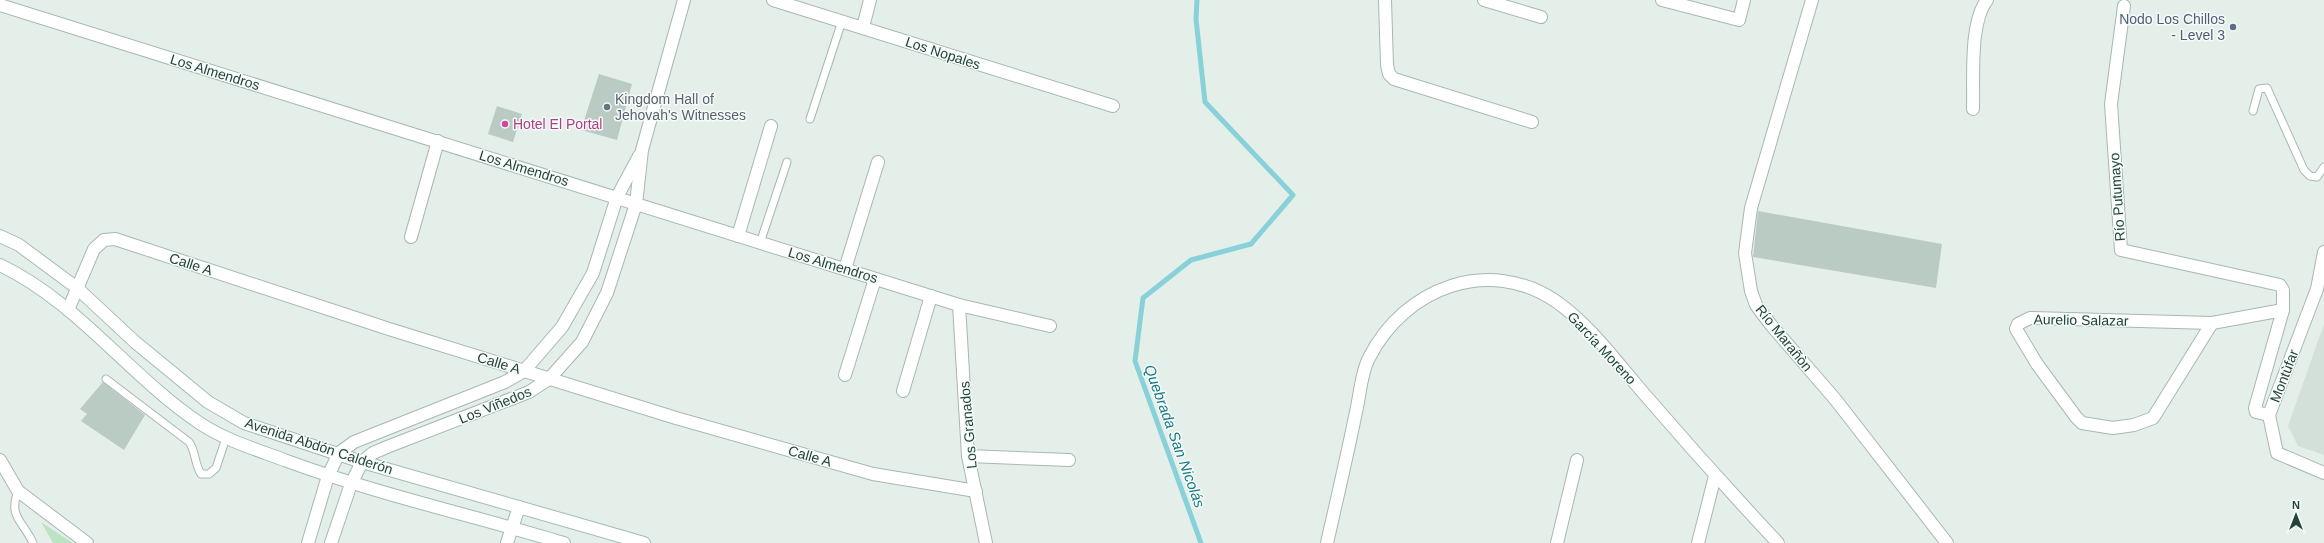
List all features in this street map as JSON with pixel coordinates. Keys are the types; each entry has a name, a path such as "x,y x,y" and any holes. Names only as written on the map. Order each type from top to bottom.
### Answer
{"street":[{"name":"Los Viñedos","path":"362,462 373,453 387,447 529,392 549,379 582,342 607,293 636,204 642,150 684,0"},
{"name":"Los Nopales","path":"773,0 1113,106"},
{"path":"863,27 870,0"},
{"path":"1385,0 1386,65 1389,74 1394,78 1532,122"},
{"path":"1484,0 1541,17"},
{"path":"1662,0 1739,20 1744,0"},
{"name":"Río Marañòn","path":"1812,0 1751,208 1745,253 1751,291 1756,305 1771,325 1835,399 1947,543"},
{"path":"1973,109 1974,34 1982,6 1986,0"},
{"name":"Los Almendros","path":"0,5 959,305 1050,326"},
{"name":"Río Putumayo","path":"2124,6 2111,104 2121,250 2280,285 2283,290 2283,310"},
{"path":"738,236 771,126"},
{"path":"411,237 438,141"},
{"name":"Los Viñedos","path":"339,453 354,442 505,382 524,371 562,327 593,273 617,197 642,150"},
{"path":"845,269 878,162"},
{"name":"Avenida Abdón Calderón","path":"0,236 19,246 77,288 135,342 208,402 244,423 339,453 362,462 644,543"},
{"name":"Calle A","path":"68,310 94,249 104,240 114,239 389,329 549,379 872,474 976,491"},
{"name":"Montùfar","path":"2324,252 2317,289 2269,415 2276,453 2324,473"},
{"name":"Avenida Abdón Calderón","path":"0,265 13,271 68,310 143,378 201,424 226,438 351,484 512,527 564,543"},
{"path":"845,375 875,279"},
{"name":"García Moreno","path":"1327,543 1368,360 1385,332 1411,305 1441,288 1459,284 1497,281 1519,284 1536,290 1556,302 1579,319 1715,476 1778,543"},
{"path":"903,391 931,296"},
{"name":"Los Granados","path":"959,305 968,456 986,543"},
{"path":"2269,415 2256,412 2254,408 2283,310"},
{"name":"Aurelio Salazar","path":"2212,322 2153,418 2134,425 2113,428 2087,425 2076,417 2037,364 2016,329 2018,324 2030,318 2212,322 2283,310"},
{"path":"308,543 328,476 339,453"},
{"path":"968,456 1069,460"},
{"path":"0,460 18,491 87,543"},
{"path":"1557,543 1576,460"},
{"path":"331,543 351,484 362,462"},
{"path":"1698,543 1715,476"},
{"path":"507,543 519,507"}],"lane":[{"path":"810,119 842,22"},
{"path":"2254,111 2259,88 2267,88 2304,170 2310,176 2317,177 2324,167"},
{"path":"760,242 787,162"},
{"path":"106,379 189,442 194,448 197,467 201,474 209,474 216,468 226,438"},
{"path":"18,491 13,504 15,516 33,543"}],"shaded area":[{"path":"2324,324 2324,455 2298,446 2288,426"}],"green space":[{"path":"41,522 73,543 53,543"}],"building":[{"name":"Kingdom Hall of Jehovah's Witnesses","path":"599,74 632,84 617,140 581,130"},
{"name":"Hotel El Portal","path":"497,106 522,114 513,142 488,134"},
{"path":"1758,211 1942,244 1936,288 1753,257"},
{"path":"103,382 145,415 124,450 81,421 87,414 80,409"}],"waterway":[{"name":"Quebrada San Nicolás","path":"1197,0 1196,19 1205,102 1293,195 1251,244 1191,260 1143,298 1135,361 1201,543"}],"place":[{"name":"Nodo Los Chillos - Level 3","path":"2233,27"},
{"name":"Kingdom Hall of Jehovah's Witnesses","path":"607,107"},
{"name":"Hotel El Portal","path":"505,124"}]}
